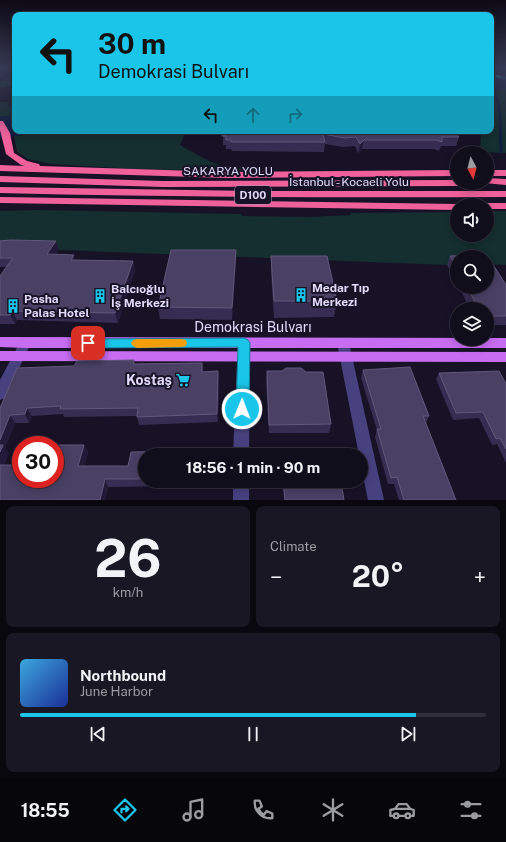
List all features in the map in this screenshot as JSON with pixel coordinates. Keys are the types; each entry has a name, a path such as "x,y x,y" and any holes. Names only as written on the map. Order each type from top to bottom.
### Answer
{"highway":[{"path":"0,122 7,137 10,154 24,163 67,171"},
{"path":"0,168 228,175 450,173"},
{"path":"494,173 506,172"},
{"path":"339,175 450,181"},
{"name":"SAKARYA YOLU","path":"0,179 163,184 450,181"},
{"path":"494,182 506,182"},
{"name":"İstanbul - Kocaeli Yolu","path":"0,190 178,194 506,195"},
{"path":"244,205 395,201 506,195"},
{"path":"0,200 244,205 450,206"},
{"path":"0,206 84,202"},
{"path":"494,206 506,206"}],"main road":[{"name":"Demokrasi Bulvarı","path":"0,342 244,349 344,349 506,343"},
{"name":"Demokrasi Bulvarı","path":"0,356 244,349"},
{"name":"Demokrasi Bulvarı","path":"344,349 506,357"}],"street":[{"path":"0,394 25,343"},
{"path":"241,448 244,349"},
{"path":"344,349 376,500"},
{"path":"241,488 241,500"}],"green space":[{"path":"506,90 506,153 494,153 494,146 480,146 481,134 494,134 494,92"},
{"path":"0,102 10,102 7,106 12,106 12,115 0,117"},
{"path":"30,134 185,134 180,145 199,156 222,166 253,169 253,171 135,169 51,164 28,159 17,152 14,136"},
{"path":"39,210 241,214 242,216 308,217 351,215 351,213 450,212 450,242 494,242 494,211 506,211 506,265 494,264 494,250 450,250 450,265 59,250 14,249 0,251 0,211"}],"water":[{"path":"12,115 12,134 30,134 0,138 0,117"}],"building":[{"path":"222,134 323,134 325,142 231,142 231,140 226,140 226,136 222,136"},
{"path":"323,134 456,134 459,137 442,137 442,142 436,140 364,140 360,144 356,137 344,138"},
{"path":"0,241 56,241 47,254 74,255 71,260 133,261 115,313 12,311 10,315 0,315 0,276 13,258 0,258"},
{"path":"171,250 236,250 232,308 158,307"},
{"path":"271,256 327,256 337,301 274,301"},
{"path":"494,266 506,285 506,316 494,316 494,302 475,302 471,294 494,294"},
{"path":"134,360 133,364 202,363 202,372 218,371 217,414 137,417 138,408 60,409 61,406 27,408 25,414 10,415 0,440 0,408 17,368 74,366 77,361"},
{"path":"410,367 429,416 423,416 456,500 404,500 397,477 391,478 377,429 381,429 363,370"},
{"path":"286,368 301,368 306,372 323,372 331,424 269,425 267,371 282,371"},
{"path":"499,371 506,384 506,449 500,438 496,439 483,412 456,413 439,373"},
{"path":"0,445 3,445 0,452"},
{"path":"64,445 84,445 78,466 128,466 131,452 138,452 138,479 105,479 100,500 0,500 0,465 12,465 12,488 64,488"},
{"path":"284,488 342,488 344,500 285,500"}],"waterway":[{"path":"494,92 499,104 500,118"},
{"path":"500,117 501,152"}],"slow traffic":[{"path":"137,343 182,343"}],"place":[{"name":"Medar Tıp Merkezi","path":"301,295"},
{"name":"Balcıoğlu İş Merkezi","path":"100,296"},
{"name":"Pasha Palas Hotel","path":"13,306"},
{"name":"Kostaş","path":"183,380"}],"route":[{"path":"88,343 244,343 242,409"}]}
